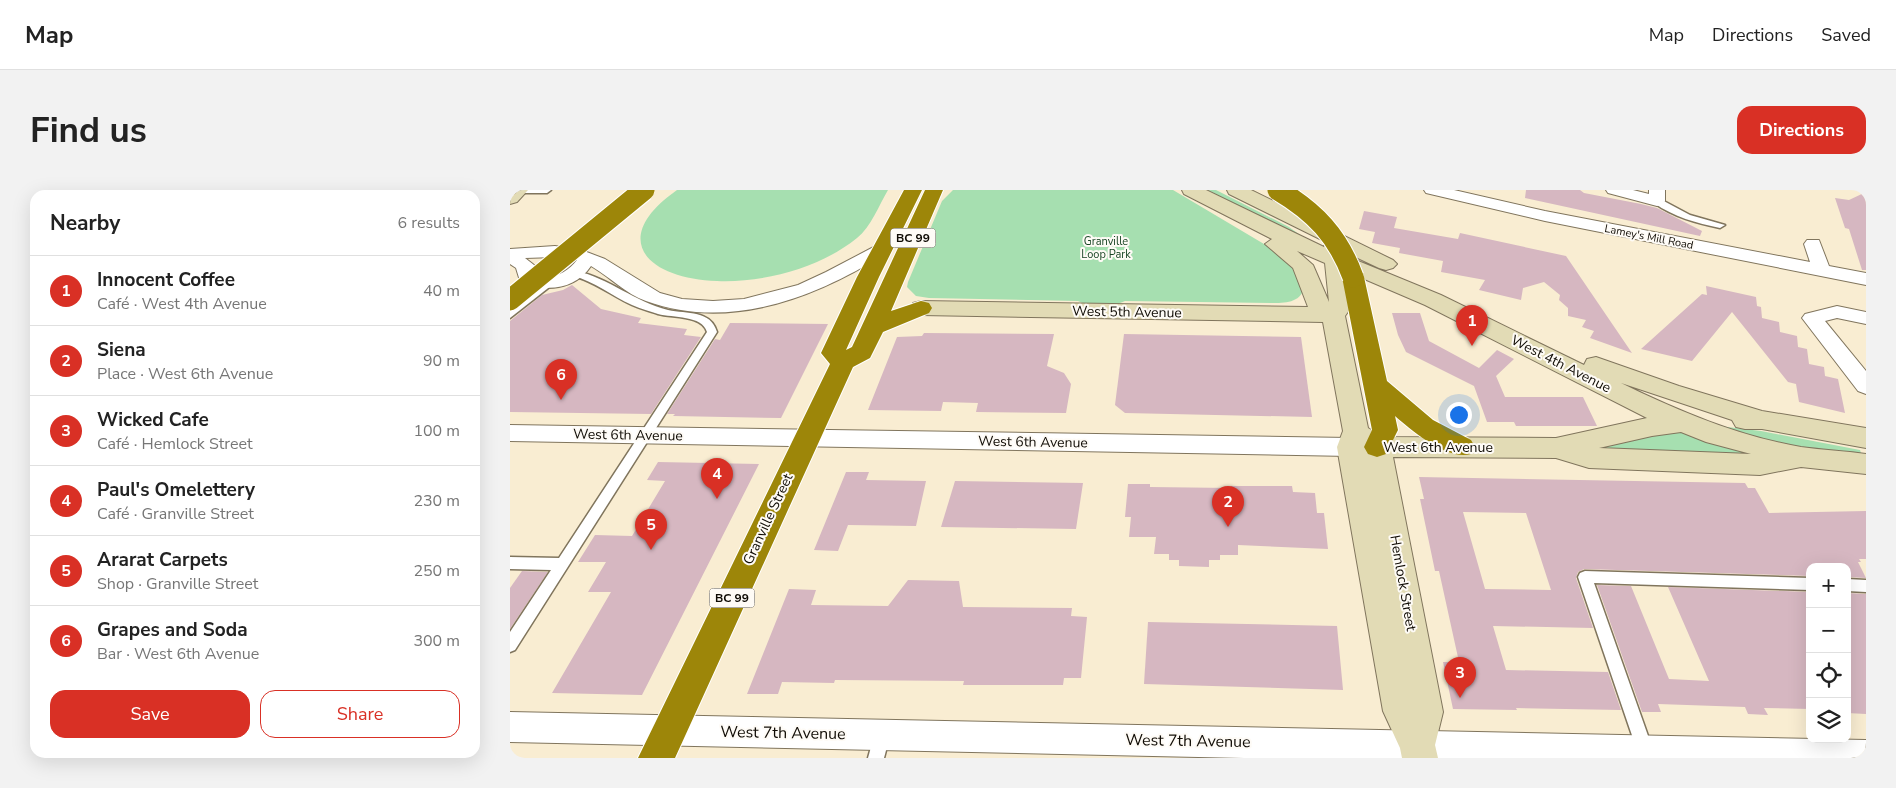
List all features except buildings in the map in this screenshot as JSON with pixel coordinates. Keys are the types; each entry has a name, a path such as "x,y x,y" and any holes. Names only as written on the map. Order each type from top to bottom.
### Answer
{"highway":[{"name":"BC 99","path":"913,190 832,353 843,362 862,352 934,190"},
{"path":"1278,190 1313,213 1326,226 1343,250 1354,277 1385,430 1361,442"},
{"path":"510,300 648,191"},
{"path":"891,286 899,296 921,308"},
{"path":"873,327 921,308"},
{"name":"Granville Street","path":"656,758 843,362"},
{"path":"1374,380 1424,427 1462,447"}],"street":[{"path":"510,198 519,190"},
{"name":"West 4th Avenue","path":"1236,190 1607,370 1670,392 1762,420"},
{"name":"Lamey's Mill Road","path":"1432,190 1545,216 1866,280"},
{"path":"1614,190 1657,196"},
{"path":"1193,191 1216,212 1272,242 1302,265 1318,305 1333,316"},
{"name":"West 4th Avenue","path":"1193,191 1335,261 1433,300 1636,402 1681,422 1715,434 1801,457"},
{"name":"Hemlock Street","path":"1333,238 1341,306 1333,316 1361,442 1400,711 1419,751"},
{"path":"1812,244 1821,270"},
{"path":"510,255 550,252 587,258 652,296 677,304 702,308 732,307 770,299 838,274 857,265 885,246"},
{"path":"510,255 525,265 527,277 536,282 549,282 568,278 576,274 583,267 587,258"},
{"name":"West 5th Avenue","path":"921,308 1333,316"},
{"path":"1866,318 1837,312 1812,318 1866,386"},
{"name":"West 6th Avenue","path":"510,433 1361,442 1462,447 1556,448 1642,428 1681,422 1762,420 1866,438"},
{"name":"West 6th Avenue","path":"1556,448 1589,458 1760,465 1801,457 1866,464"},
{"name":"West 7th Avenue","path":"510,728 669,730 879,747 1419,751 1645,750 1866,756"}],"lane":[{"path":"510,190 547,190"},
{"path":"626,190 648,191"},
{"path":"1657,196 1669,210 1685,217 1720,225"},
{"path":"510,645 712,332 710,325 703,319 667,313 636,303 585,276 576,274"},
{"path":"510,315 549,282"},
{"path":"510,563 562,564"},
{"path":"1645,750 1585,577 1806,584"},
{"path":"1851,585 1866,586"}],"green space":[{"path":"677,190 888,190 871,222 862,233 842,249 826,258 791,272 754,279 717,281 693,279 672,273 656,265 645,254 641,240 644,225 656,208"},
{"name":"Granville Loop Park","path":"953,190 1173,190 1279,253 1293,266 1304,288 1299,297 1291,301 1276,303 1125,301 1101,305 1078,301 929,298 916,296 907,287 908,282 942,201"},
{"path":"1208,190 1216,190 1289,227 1307,240 1285,231"},
{"path":"1719,426 1761,431 1860,450 1862,456 1790,445"},
{"path":"1672,429 1756,455 1584,449"}],"place":[{"name":"Innocent Coffee","path":"1472,346"},
{"name":"Grapes and Soda","path":"561,400"},
{"name":"Paul's Omelettery","path":"717,499"},
{"name":"Siena","path":"1228,527"},
{"name":"Ararat Carpets","path":"651,550"},
{"name":"Wicked Cafe","path":"1460,698"}]}
